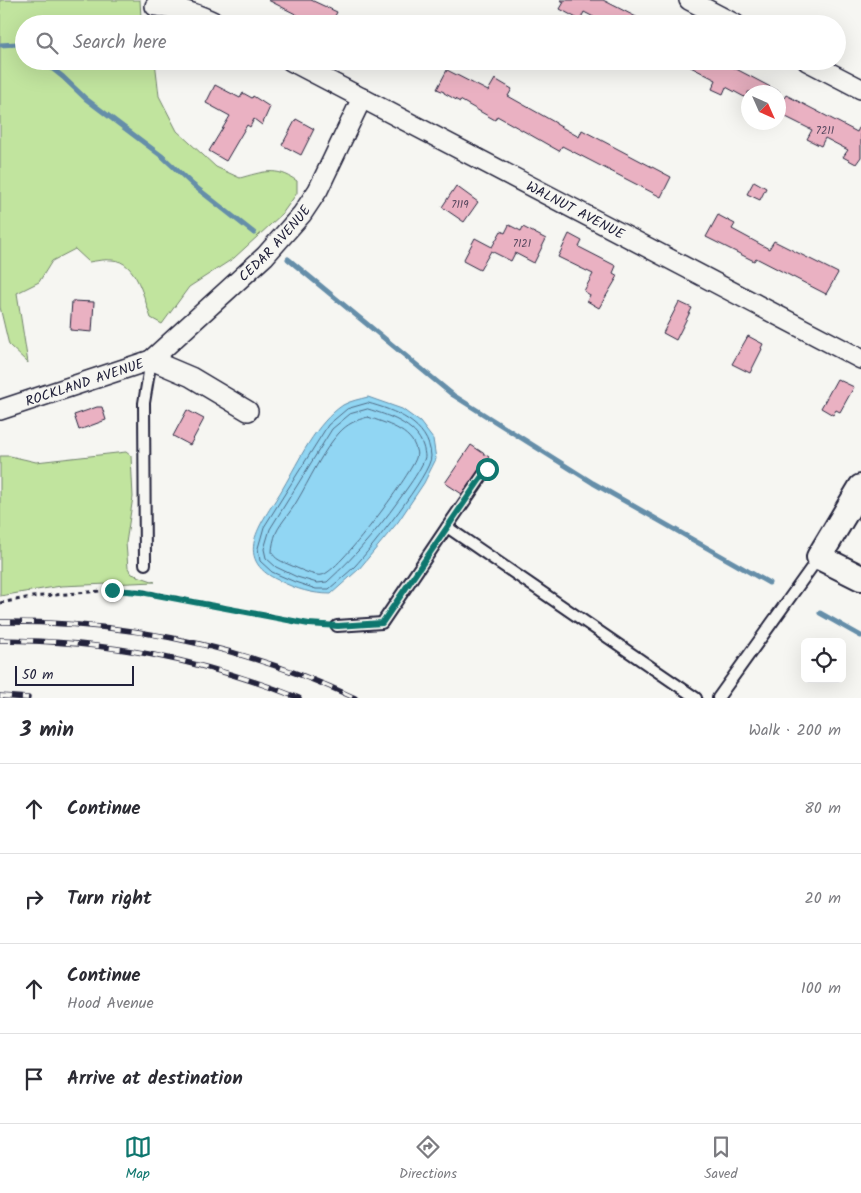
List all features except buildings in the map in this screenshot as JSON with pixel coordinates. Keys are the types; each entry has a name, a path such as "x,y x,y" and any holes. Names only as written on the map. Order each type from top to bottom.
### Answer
{"street":[{"path":"690,0 718,15"},
{"path":"155,6 179,9 195,15"},
{"name":"WALNUT AVENUE","path":"308,70 861,360"},
{"path":"824,70 861,89"},
{"name":"CEDAR AVENUE","path":"151,360 265,256 302,214 318,190 362,98"},
{"name":"ROCKLAND AVENUE","path":"0,410 151,360 191,377 248,411"},
{"path":"860,493 819,557 861,578"}],"lane":[{"path":"145,564 144,404 151,360"},
{"path":"338,626 382,623 487,469"},
{"path":"447,527 696,698"},
{"path":"718,698 819,557"}],"path":[{"path":"0,603 32,596 112,590 141,592 309,624 338,626"}],"green space":[{"path":"0,0 140,0 141,15 15,15 15,70 156,70 159,96 177,131 216,167 240,178 262,172 282,173 297,181 297,193 282,214 234,258 189,287 162,324 151,318 138,282 128,267 121,262 112,260 89,262 75,249 52,261 39,282 17,293 28,363 9,345 0,307"},
{"path":"126,452 131,456 133,497 126,543 128,568 132,574 155,582 61,586 0,596 0,456 10,456 36,462"}],"water":[{"path":"368,397 402,409 420,422 433,439 436,459 424,483 398,522 359,569 331,594 311,592 280,581 264,572 256,561 253,550 255,537 260,525 302,454 324,422 343,405"}],"waterway":[{"path":"0,45 15,44"},
{"path":"54,70 86,99 163,157 193,185 254,233"},
{"path":"288,259 453,395 593,483 769,583"},
{"path":"820,613 861,636"}],"railway":[{"path":"0,622 92,626 182,640 270,664 355,698"},
{"path":"0,640 78,644 152,655 225,673 299,698"},
{"path":"0,696 28,698"}],"route":[{"path":"112,590 141,592 185,599 309,624 338,626 382,623 487,469"}]}
